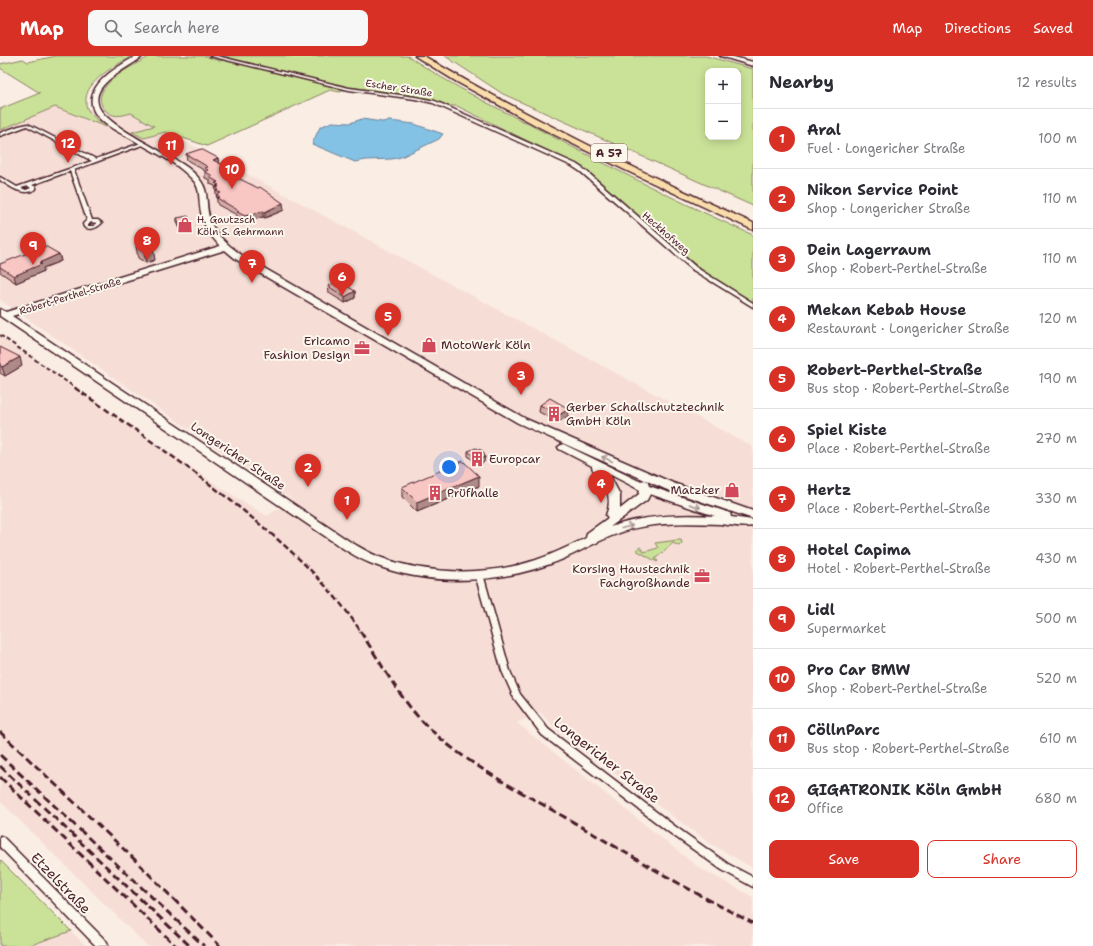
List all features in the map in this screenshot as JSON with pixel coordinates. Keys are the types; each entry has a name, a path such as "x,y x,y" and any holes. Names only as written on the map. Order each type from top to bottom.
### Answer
{"highway":[{"name":"A 57","path":"419,56 548,129 753,227"},
{"name":"A 57","path":"430,56 518,106 622,160 753,220"}],"street":[{"path":"140,56 101,83 96,91 94,103 98,112 106,121 184,168 195,177 202,189 204,210 208,226 212,234 240,258 589,461 645,488 752,521"},
{"path":"128,63 143,56"},
{"name":"Escher Straße","path":"212,56 349,89 434,102 574,165"},
{"path":"723,56 753,64"},
{"path":"0,135 28,125 96,161"},
{"path":"18,188 143,144"},
{"name":"Heckhofweg","path":"574,165 583,171 695,269 753,305"},
{"path":"71,169 90,221"},
{"path":"0,178 24,192 33,190 34,188 28,184"},
{"name":"Robert-Perthel-Straße","path":"3,314 226,247"},
{"name":"Longericher Straße","path":"3,314 345,544 382,562 414,571 447,574 479,574 505,571 533,565 558,556 578,545 626,526 672,519 752,521"},
{"path":"522,421 752,521"},
{"path":"589,461 598,469 611,485 614,511 610,519"},
{"path":"632,470 641,478 645,488"},
{"path":"645,488 654,485 669,486"},
{"name":"Longericher Straße","path":"578,545 645,488"},
{"name":"Longericher Straße","path":"479,574 506,671 517,696 544,732 673,830 725,867 753,882"},
{"name":"Etzelstraße","path":"0,840 103,946"}],"shaded area":[{"path":"55,107 104,127 87,109 103,108 110,115 119,116 131,113 154,126 143,138 164,132 202,150 753,447 753,868 711,844 634,788 559,732 540,712 517,723 698,867 753,897 753,946 147,946 0,801 0,337 223,489 267,516 293,500 0,300 0,130"},
{"path":"71,931 86,946 28,946"}],"green space":[{"path":"56,56 132,56 103,74 90,87 87,94 87,109 106,127 55,107 0,130 0,109 40,93 0,68 0,64 23,59 28,62"},
{"path":"151,56 205,56 220,61 228,58 222,56 408,56 493,106 597,160 753,235 753,303 721,284 676,250 576,165 457,106 450,106 431,99 350,87 340,92 330,90 207,146 165,132 144,138 132,132 154,126 131,113 114,115 108,113 101,101 102,93 115,77"},
{"path":"445,56 706,56 753,69 753,206 503,94"},
{"path":"681,540 682,543 679,546 673,543 655,559 658,561 657,562 636,550 640,547 644,552 658,548 655,543"},
{"path":"0,860 71,931 28,946 0,946"}],"water":[{"path":"362,119 414,124 443,134 439,139 401,157 355,162 312,144 320,127 332,122 350,123"}],"building":[{"path":"201,149 218,158 213,160 233,170 231,171 235,173 232,174 236,176 234,176 258,188 260,187 283,203 265,212 263,211 245,216 237,212 239,211 217,198 220,197 216,195 221,193 216,191 219,190 216,188 219,187 216,186 219,185 215,183 218,182 209,177 213,176 205,172 208,170 204,168 208,167 186,154"},
{"path":"188,216 191,223 180,225 177,218"},
{"path":"144,242 153,247 144,251 136,246"},
{"path":"45,246 59,254 39,263 42,264 14,276 0,267 0,264"},
{"path":"339,281 355,291 345,297 328,286"},
{"path":"0,347 20,357 2,367 0,365"},
{"path":"550,398 569,409 559,415 540,405"},
{"path":"476,448 483,451 485,457 478,460 468,451"},
{"path":"463,461 479,476 417,502 402,487"}],"railway":[{"path":"0,335 77,389"},
{"path":"75,388 183,464 225,496 293,553 336,598 361,632"},
{"path":"360,631 396,688 412,710 436,735 470,761 680,884 753,923"},
{"path":"0,732 131,856 220,946"},
{"path":"0,755 204,946"},
{"path":"0,766 190,946"},
{"path":"0,777 176,946"}],"place":[{"name":"GIGATRONIK Köln GmbH","path":"68,163"},
{"name":"CöllnParc","path":"171,165"},
{"name":"Pro Car BMW","path":"232,189"},
{"name":"H. Gautzsch Köln S. Gehrmann","path":"185,225"},
{"name":"Hotel Capima","path":"147,260"},
{"name":"Lidl","path":"33,265"},
{"name":"Hertz","path":"252,283"},
{"name":"Spiel Kiste","path":"342,296"},
{"name":"Robert-Perthel-Straße","path":"388,336"},
{"name":"MotoWerk Köln","path":"429,345"},
{"name":"Ericamo Fashion Design","path":"362,348"},
{"name":"Dein Lagerraum","path":"521,395"},
{"name":"Gerber Schallschutztechnik GmbH Köln","path":"554,414"},
{"name":"Europcar","path":"477,459"},
{"name":"Nikon Service Point","path":"308,487"},
{"name":"Matzker","path":"732,490"},
{"name":"Prüfhalle","path":"435,493"},
{"name":"Mekan Kebab House","path":"601,503"},
{"name":"Aral","path":"347,520"},
{"name":"Korsing Haustechnik Fachgroßhande","path":"702,576"}]}
